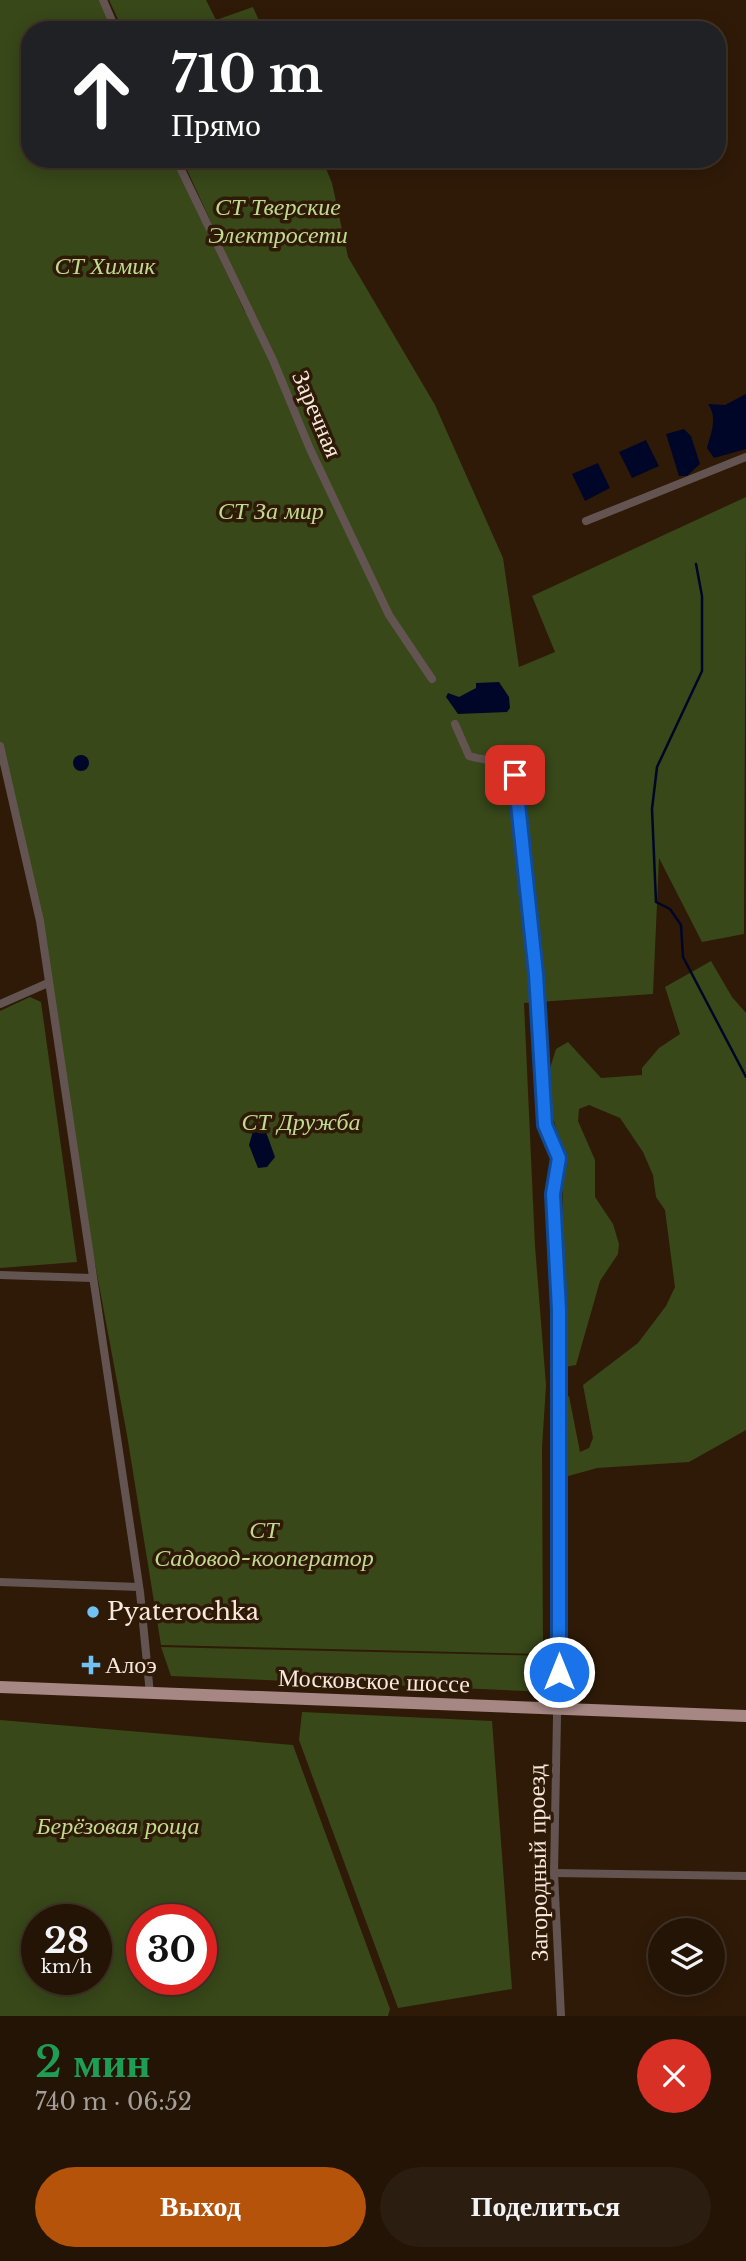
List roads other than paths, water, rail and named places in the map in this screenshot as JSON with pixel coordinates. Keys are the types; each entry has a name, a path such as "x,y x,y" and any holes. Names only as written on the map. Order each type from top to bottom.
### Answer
{"main road":[{"name":"Московское шоссе","path":"0,1687 746,1716"}],"street":[{"path":"103,0 112,21"},
{"name":"Заречная","path":"180,168 273,360 310,449 388,615 432,679"},
{"path":"586,521 746,457"},
{"name":"Загородный проезд","path":"455,724 469,756 504,761 511,767 519,791 536,974 540,1082 545,1125 559,1158 553,1194 559,1310 558,1709 554,1873 561,2016"},
{"path":"0,746 40,921 139,1587 150,1694"},
{"path":"0,1004 48,984"},
{"path":"0,1275 91,1278"},
{"path":"0,1582 139,1587"},
{"path":"554,1873 746,1876"}],"water":[{"path":"746,394 746,449 714,458 707,448 713,420 708,404 725,405"},
{"path":"684,429 691,436 700,464 687,476 679,476 666,434"},
{"path":"646,440 659,466 632,478 619,452"},
{"path":"598,463 610,488 585,501 572,474"},
{"path":"499,682 509,697 510,708 507,712 458,714 446,697 448,693 459,697 476,688 476,683"},
{"path":"78,755 84,755 89,763 87,769 78,771 73,766 73,760"},
{"path":"253,1131 266,1132 275,1157 267,1167 258,1168 249,1145"}],"waterway":[{"path":"696,564 702,596 702,671 657,767 652,809 656,902 670,909 681,925 683,957 746,1077"}],"place":[{"name":"Pyaterochka","path":"93,1612"},
{"name":"Алоэ","path":"91,1665"}],"park label":[{"name":"СТ Тверские Электросети","path":"278,221"},
{"name":"СТ Химик","path":"105,266"},
{"name":"СТ За мир","path":"271,511"},
{"name":"СТ Дружба","path":"301,1122"},
{"name":"СТ Садовод-кооператор","path":"264,1544"},
{"name":"Берёзовая роща","path":"118,1826"}]}
